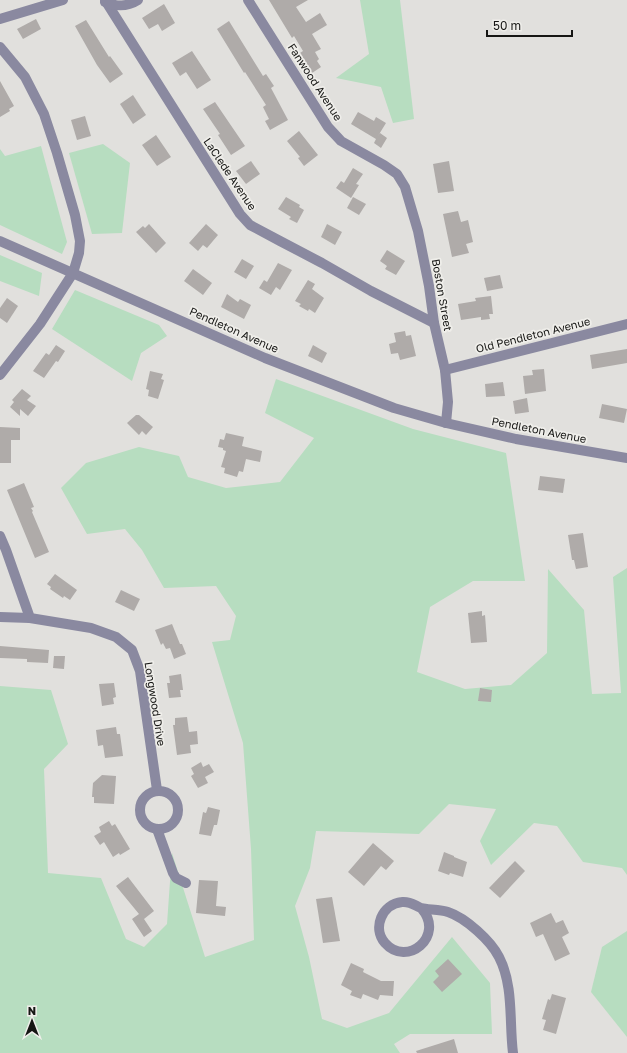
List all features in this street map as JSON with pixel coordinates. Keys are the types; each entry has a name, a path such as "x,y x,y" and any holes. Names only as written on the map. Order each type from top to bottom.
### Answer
{"street":[{"path":"0,19 63,0"},
{"path":"104,1 119,6 132,4 138,0"},
{"name":"Fanwood Avenue","path":"248,0 328,127 341,141 397,174"},
{"name":"LaClede Avenue","path":"104,1 240,214 250,225 371,291 434,323"},
{"path":"0,47 24,77 44,114 58,153 75,215 80,241 79,253 73,273 40,324 0,375"},
{"name":"Boston Street","path":"397,174 404,187 418,231 429,286 434,323 445,370 448,402 446,423"},
{"name":"Pendleton Avenue","path":"0,241 265,358 394,408 446,423 516,439 627,458"},
{"name":"Old Pendleton Avenue","path":"445,370 627,324"},
{"path":"0,536 30,618"},
{"name":"Longwood Drive","path":"0,617 30,618 91,628 116,637 132,650 140,671 157,790"},
{"path":"157,790 170,793 175,798 179,810 178,817 174,823 163,829 157,829 146,824 140,813 140,807 146,796 157,790"},
{"path":"157,829 173,873 176,878 186,883"},
{"path":"422,908 427,915 430,928 426,940 421,946 405,952 397,951 386,944 381,936 379,927 380,918 392,905 401,902 414,904 422,908 448,912 459,916 466,921 486,940 499,957 507,984 512,1053"}],"green space":[{"path":"360,0 400,0 414,119 393,123 381,87 336,78 369,54"},
{"path":"103,144 130,163 122,233 92,234 69,153"},
{"path":"41,146 67,242 62,254 0,225 0,149 5,156"},
{"path":"0,255 42,273 39,296 0,281"},
{"path":"75,290 159,325 167,336 141,353 132,381 52,329"},
{"path":"276,379 413,429 506,453 525,581 473,581 430,607 417,672 465,689 511,685 547,653 548,569 584,610 592,694 621,693 613,577 627,568 627,875 622,868 583,862 557,826 534,823 491,865 480,841 496,809 449,804 419,834 316,831 310,868 295,906 309,957 322,1019 347,1028 389,1013 452,937 490,983 492,1034 410,1034 394,1044 400,1053 0,1053 0,686 51,690 68,744 44,769 48,873 101,878 126,939 144,947 167,924 172,853 205,957 254,940 251,849 243,743 212,642 230,640 236,616 216,586 164,588 142,550 125,529 87,534 61,488 86,463 139,447 179,456 188,477 226,488 280,482 314,438 265,413"},
{"path":"627,931 627,1037 591,992 602,947"}],"building":[{"path":"269,0 308,0 296,7 306,22 320,13 327,25 312,34 321,49 315,52 319,59 317,61 321,67 312,73 300,53 303,51 294,36 292,38"},
{"path":"164,4 175,23 162,31 158,24 149,29 142,18"},
{"path":"36,19 41,29 23,39 17,29"},
{"path":"86,20 109,57 110,56 123,74 110,83 97,65 75,26"},
{"path":"229,21 263,76 266,74 274,86 271,88 288,120 270,130 265,121 269,119 263,107 266,105 217,29"},
{"path":"192,51 211,80 197,89 186,72 180,76 172,63"},
{"path":"0,81 14,106 9,109 10,111 0,117"},
{"path":"133,95 146,115 133,124 120,104"},
{"path":"215,102 245,146 231,155 218,135 220,134 203,109"},
{"path":"358,112 374,121 376,117 386,123 378,136 380,133 387,138 381,148 374,143 376,139 351,124"},
{"path":"85,116 91,136 77,140 71,120"},
{"path":"299,131 318,155 304,166 298,158 300,157 287,141"},
{"path":"156,135 171,157 157,166 142,145"},
{"path":"251,161 260,174 246,184 236,171"},
{"path":"449,161 454,191 438,193 433,164"},
{"path":"353,168 363,174 356,184 359,185 351,198 336,188 341,181 344,183"},
{"path":"286,197 300,205 299,207 304,210 297,223 289,219 291,217 278,209"},
{"path":"353,197 366,204 359,215 347,208"},
{"path":"458,211 461,222 468,220 473,242 466,244 469,253 452,257 443,214"},
{"path":"149,224 166,243 156,253 136,232 143,226 145,228"},
{"path":"206,224 218,235 207,248 203,245 198,251 189,243"},
{"path":"327,224 342,232 335,245 321,237"},
{"path":"387,250 405,261 396,275 385,269 387,266 380,261"},
{"path":"242,259 254,266 246,279 234,272"},
{"path":"278,263 292,270 280,290 276,287 271,295 259,288 264,280 267,282"},
{"path":"193,269 212,283 203,295 184,281"},
{"path":"500,275 503,288 487,291 484,278"},
{"path":"308,280 315,284 312,289 324,298 315,313 309,309 308,311 299,306 301,304 295,301"},
{"path":"227,294 238,302 240,299 251,305 244,319 221,307"},
{"path":"491,296 493,314 489,314 490,319 481,320 481,317 461,320 458,304 476,301 475,298"},
{"path":"7,298 18,306 7,323 0,318 0,308"},
{"path":"405,331 406,336 411,335 416,356 400,360 398,353 391,354 389,344 396,342 394,333"},
{"path":"56,345 65,351 58,362 56,361 44,378 33,371 46,353 49,355"},
{"path":"313,345 327,353 322,363 308,356"},
{"path":"627,349 627,363 592,369 590,355"},
{"path":"544,369 546,391 525,394 523,376 533,375 532,370"},
{"path":"150,371 163,374 161,379 164,380 158,399 148,396 149,390 146,389"},
{"path":"503,382 505,396 486,397 485,384"},
{"path":"22,389 31,396 27,400 36,406 28,416 20,409 20,416 10,407 14,402 12,400"},
{"path":"527,398 529,412 515,414 513,401"},
{"path":"602,404 627,409 624,423 599,418"},
{"path":"136,415 139,415 153,427 146,435 142,431 139,435 127,423"},
{"path":"0,427 20,428 20,440 11,440 11,463 0,463"},
{"path":"226,433 244,437 242,446 262,451 260,462 246,459 243,472 239,471 237,477 224,473 225,468 221,467 226,451 223,450 223,448 218,447 220,439 224,440"},
{"path":"540,476 565,479 563,493 538,490"},
{"path":"24,483 34,507 31,508 33,511 32,512 49,552 35,558 7,490"},
{"path":"583,533 588,567 576,569 574,560 572,560 568,535"},
{"path":"55,574 77,590 70,600 64,596 63,598 50,589 51,587 47,584"},
{"path":"121,590 140,599 134,611 115,602"},
{"path":"482,611 482,616 485,615 487,642 471,643 468,613"},
{"path":"172,624 180,644 182,644 186,654 174,659 170,648 166,649 163,643 161,645 155,630"},
{"path":"0,646 49,650 48,663 27,662 27,659 0,658"},
{"path":"54,656 65,656 64,669 53,668"},
{"path":"181,674 183,690 180,690 181,697 169,698 167,683 170,683 169,676"},
{"path":"114,683 116,697 113,698 114,704 102,706 99,684"},
{"path":"480,688 492,690 491,702 478,701"},
{"path":"187,717 189,732 197,731 198,744 190,745 191,753 177,755 173,725 175,725 175,718"},
{"path":"116,727 117,734 120,734 123,756 105,758 103,745 98,746 96,730"},
{"path":"201,762 203,767 209,764 214,772 205,777 208,783 198,788 191,776 194,774 191,768"},
{"path":"102,775 116,776 114,804 94,803 94,797 92,797 93,783"},
{"path":"208,807 220,810 217,825 214,825 211,836 199,834 203,812 206,813"},
{"path":"109,821 112,826 115,824 130,849 113,857 104,842 100,845 94,836 101,832 99,827"},
{"path":"373,843 394,861 386,870 381,866 364,886 348,872"},
{"path":"444,852 467,862 463,877 450,873 449,875 438,871"},
{"path":"515,861 525,871 500,898 489,888"},
{"path":"128,877 154,911 144,919 152,931 144,937 132,919 139,914 116,886"},
{"path":"199,880 218,881 216,906 226,907 225,916 196,913"},
{"path":"332,897 340,941 323,943 316,899"},
{"path":"551,913 556,923 563,920 569,933 562,937 570,954 555,961 543,934 536,937 530,923"},
{"path":"448,959 462,974 442,992 433,982 439,976 435,971"},
{"path":"351,963 364,969 363,972 381,981 394,981 393,996 380,995 378,1000 363,994 361,999 350,995 352,991 341,985"},
{"path":"552,994 566,998 556,1034 543,1030 546,1020 542,1019 548,999 550,1000"},
{"path":"454,1039 458,1053 417,1053 416,1051"}]}
